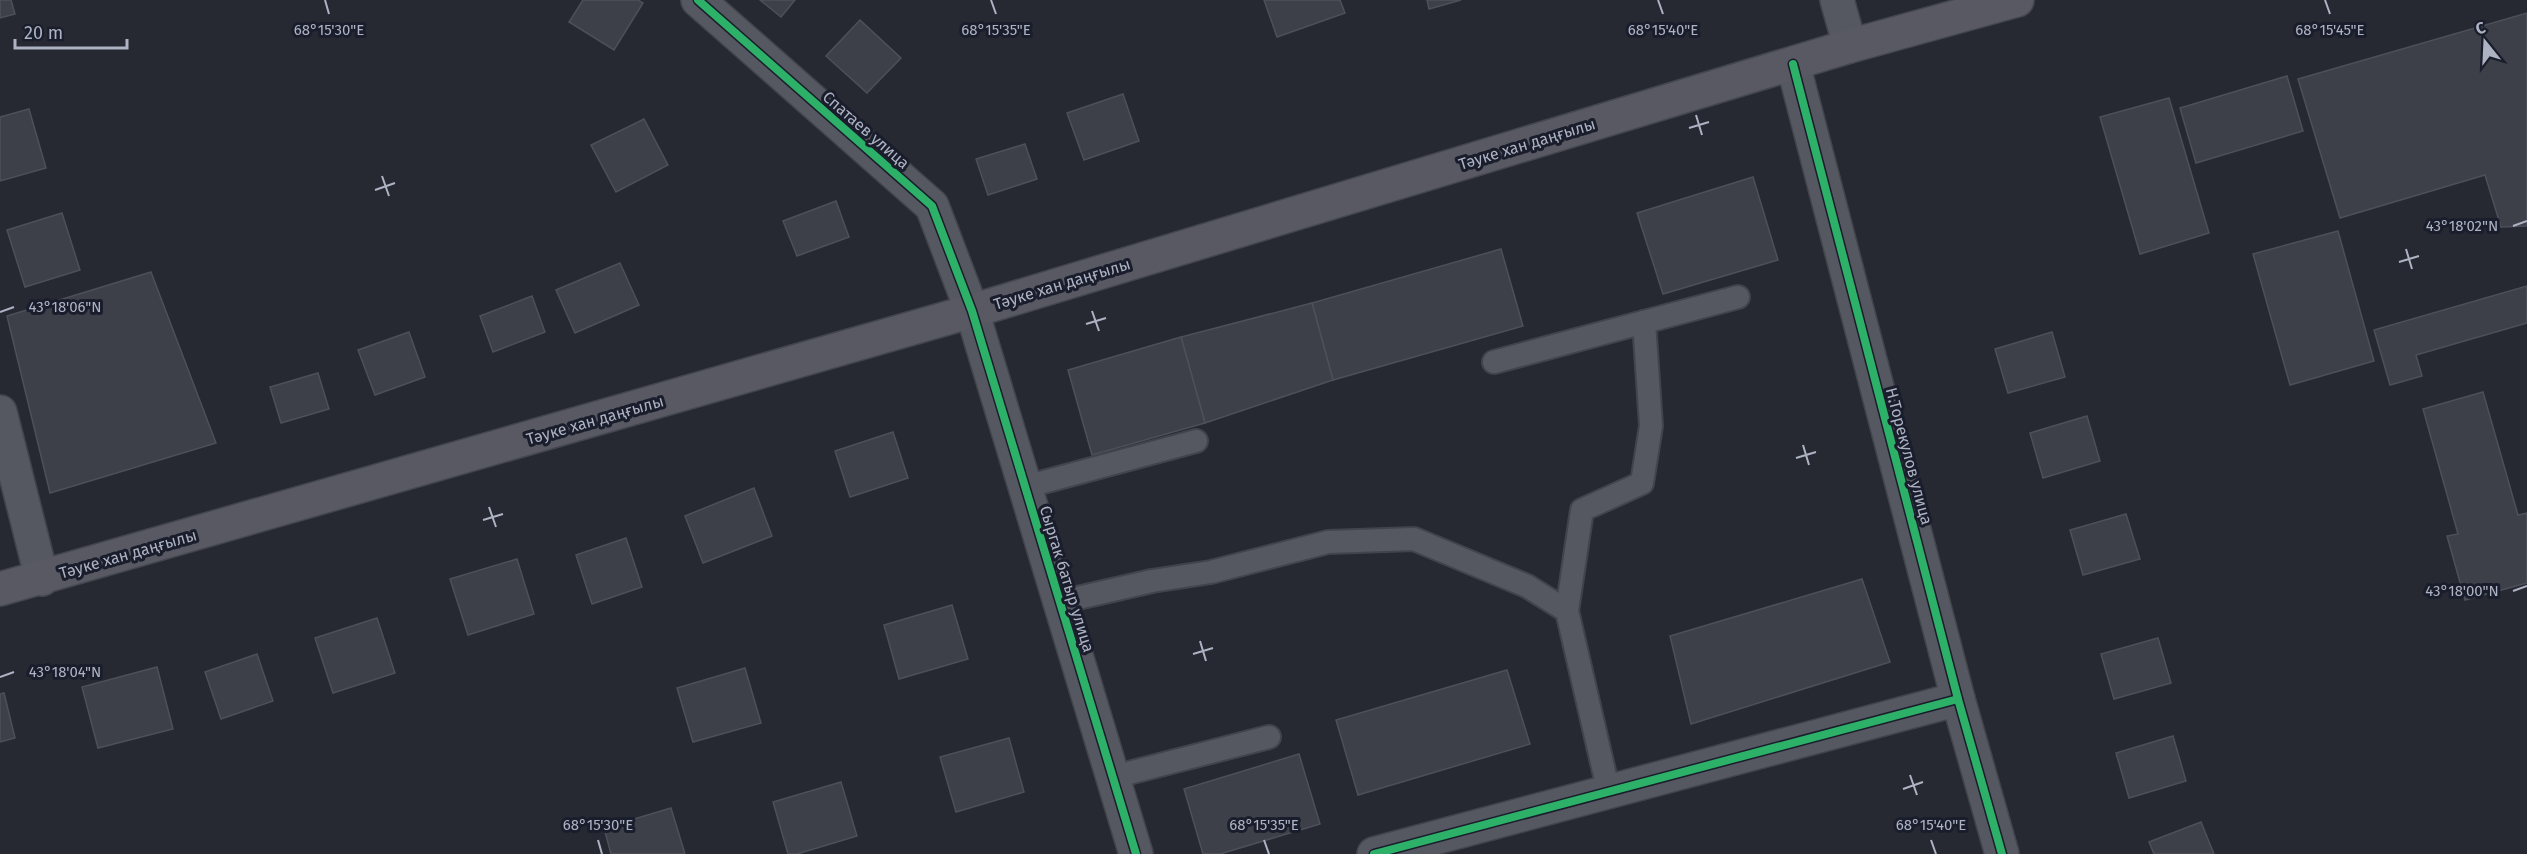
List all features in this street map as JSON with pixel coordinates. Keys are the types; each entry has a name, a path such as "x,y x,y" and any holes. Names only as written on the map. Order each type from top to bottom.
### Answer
{"main road":[{"name":"Тәуке хан даңғылы","path":"0,589 42,579 972,311 1850,46 2017,0"}],"street":[{"name":"Спатаев улица","path":"698,0 932,206 972,311"},
{"path":"1837,0 1850,46"},
{"name":"Н.Торекулов улица","path":"1792,64 1958,699 2002,854"},
{"name":"Сыргак батыр улица","path":"972,311 1136,854"},
{"path":"0,412 42,579"},
{"path":"1374,854 1958,699"}],"lane":[{"path":"1494,362 1738,297"},
{"path":"1610,793 1567,611 1582,510 1642,483 1651,426 1644,322"},
{"path":"1025,487 1196,441"},
{"path":"1060,602 1152,581 1211,572 1328,542 1414,539 1527,586 1567,611"},
{"path":"1113,777 1269,737"}],"building":[{"path":"0,0 11,0 15,14 0,18"},
{"path":"583,0 638,0 643,3 614,50 569,22"},
{"path":"760,0 795,0 781,17"},
{"path":"1264,0 1340,0 1345,13 1277,37"},
{"path":"1427,0 1461,0 1429,9"},
{"path":"2527,13 2527,226 2501,227 2485,175 2340,218 2298,79"},
{"path":"860,20 901,58 867,93 826,56"},
{"path":"2287,76 2303,131 2196,163 2180,108"},
{"path":"1123,94 1139,141 1084,160 1067,113"},
{"path":"2169,98 2209,233 2140,254 2100,117"},
{"path":"29,109 46,168 0,181 0,117"},
{"path":"644,119 668,165 616,192 591,145"},
{"path":"1025,144 1037,179 988,195 976,159"},
{"path":"1753,177 1778,260 1663,294 1637,213"},
{"path":"836,201 849,237 797,256 783,221"},
{"path":"62,213 80,270 25,287 7,230"},
{"path":"2338,231 2374,361 2290,385 2253,254"},
{"path":"1501,249 1523,326 1333,380 1312,303"},
{"path":"620,263 639,305 575,333 556,290"},
{"path":"151,272 216,443 50,493 7,316"},
{"path":"2527,286 2527,323 2416,355 2422,376 2390,385 2374,330"},
{"path":"532,296 545,332 493,352 480,316"},
{"path":"1312,303 1333,380 1205,423 1181,337"},
{"path":"409,332 425,377 375,395 358,350"},
{"path":"2052,332 2065,377 2008,393 1995,349"},
{"path":"1181,337 1205,423 1092,455 1068,370"},
{"path":"318,373 329,409 281,423 270,387"},
{"path":"2483,392 2518,515 2527,513 2527,583 2465,600 2447,536 2458,534 2423,409"},
{"path":"2087,416 2100,461 2043,478 2030,433"},
{"path":"893,432 908,478 850,497 835,451"},
{"path":"754,488 772,536 703,563 685,516"},
{"path":"2126,514 2140,559 2083,575 2070,530"},
{"path":"626,538 642,587 592,604 576,555"},
{"path":"517,559 534,614 468,635 450,579"},
{"path":"1862,579 1890,662 1691,724 1670,636"},
{"path":"952,605 968,659 899,679 884,625"},
{"path":"377,618 395,673 333,693 315,638"},
{"path":"2158,638 2171,683 2114,699 2101,654"},
{"path":"257,654 273,701 221,719 205,672"},
{"path":"157,667 173,729 98,748 82,687"},
{"path":"745,668 761,723 693,742 677,688"},
{"path":"1507,670 1530,744 1358,795 1336,720"},
{"path":"4,693 15,738 0,742 0,694"},
{"path":"2173,736 2186,781 2129,798 2116,753"},
{"path":"1009,738 1024,792 956,812 940,757"},
{"path":"1299,754 1320,824 1220,854 1203,854 1184,789"},
{"path":"841,782 857,836 797,854 788,854 773,802"},
{"path":"671,808 685,854 611,854 604,828"},
{"path":"2201,822 2214,854 2154,854 2149,842"}],"cycle path":[{"path":"698,0 932,206 972,311 1136,854"},
{"path":"1793,64 1958,699 2002,854"},
{"path":"1374,854 1958,699"}]}
